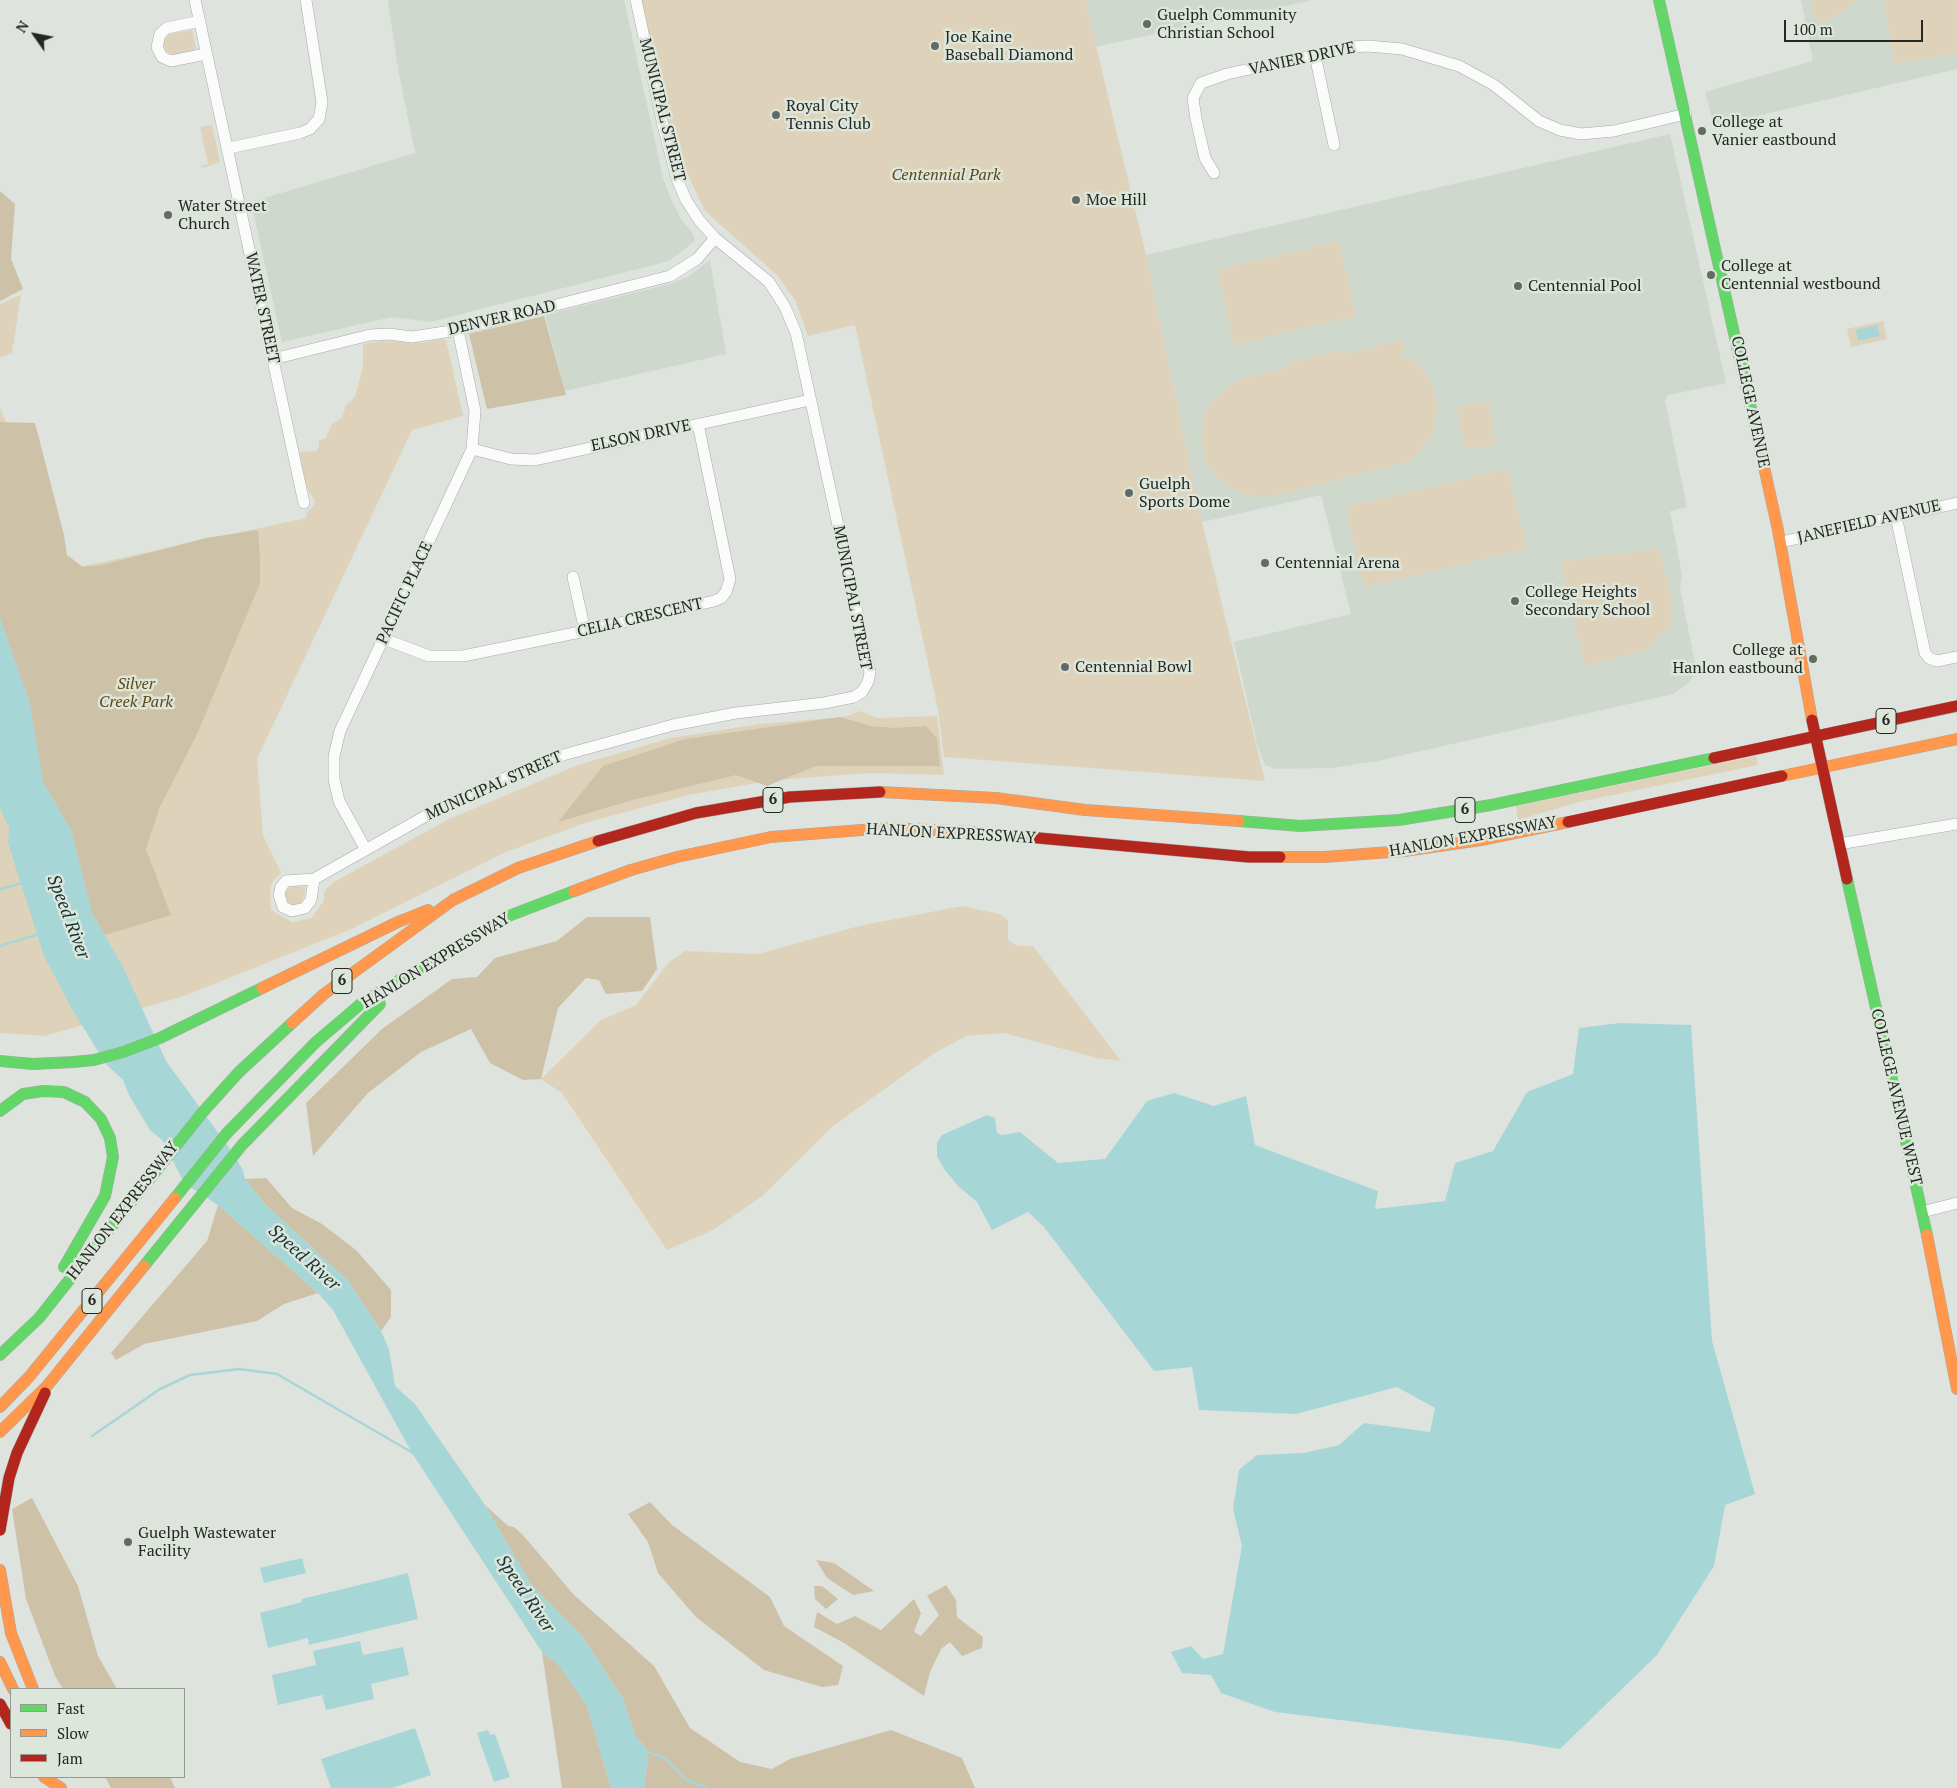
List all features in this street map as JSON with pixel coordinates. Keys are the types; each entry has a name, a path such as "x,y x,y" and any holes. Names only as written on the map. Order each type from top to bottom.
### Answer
{"main road":[{"name":"COLLEGE AVENUE","path":"1659,0 1781,542 1815,736 1824,768 1831,806"},
{"name":"HANLON EXPRESSWAY","path":"0,1355 39,1318 202,1113 239,1072 324,994 454,900 518,868 583,845 696,813 790,797 898,792 996,798 1085,810 1190,819 1300,826 1349,824 1445,814 1957,706"},
{"name":"HANLON EXPRESSWAY","path":"0,1407 29,1377 94,1299 178,1192 260,1098 316,1042 363,1002 506,917 631,870 677,857 772,837 817,832 888,828 1010,834 1249,857 1404,851 1481,840 1957,739"},
{"name":"COLLEGE AVENUE WEST","path":"1831,806 1922,1212 1957,1389"},
{"path":"0,1061 33,1064 74,1062 94,1060 123,1052 160,1038 398,922 454,900"},
{"path":"0,1432 47,1386 242,1145 409,976"},
{"path":"0,1111 23,1094 43,1091 64,1092 85,1102 101,1119 110,1138 113,1157 111,1175 105,1196 95,1217 77,1248 13,1341"},
{"path":"0,1530 9,1478 17,1453 47,1386"},
{"path":"0,1570 5,1608 11,1633 34,1688"},
{"path":"0,1664 12,1688"},
{"path":"0,1704 10,1722"},
{"path":"46,1778 59,1783"}],"street":[{"name":"WATER STREET","path":"195,0 229,148 304,502"},
{"path":"229,148 300,133 318,121 322,113 322,102 306,0"},
{"name":"MUNICIPAL STREET","path":"314,879 448,804 519,772 563,755 673,725 736,713 844,700 862,692 870,672 796,333 778,295 754,268 715,238 699,220 686,200 677,179 663,125 636,0"},
{"path":"200,21 167,28 158,37 157,47 162,57 171,61 206,54"},
{"name":"VANIER DRIVE","path":"1214,173 1206,158 1196,119 1193,98 1200,84 1209,79 1315,54 1368,46 1402,49 1430,56 1482,77 1539,121 1560,130 1576,133 1614,131 1686,114"},
{"path":"1315,54 1334,145"},
{"name":"DENVER ROAD","path":"273,359 370,335 389,334 412,337 458,330 670,276 697,259 715,238"},
{"name":"PACIFIC PLACE","path":"366,850 339,800 334,779 334,756 340,731 472,449 475,411 458,330"},
{"name":"ELSON DRIVE","path":"472,449 511,459 535,460 810,400"},
{"name":"CELIA CRESCENT","path":"384,639 419,654 450,658 585,631 714,602 726,592 730,579 698,424"},
{"name":"JANEFIELD AVENUE","path":"1781,542 1957,503"},
{"path":"1896,516 1925,653 1929,658 1937,661 1957,657"},
{"path":"573,577 585,631"},
{"path":"1839,844 1957,824"},
{"path":"1922,1212 1957,1203"}],"shaded area":[{"path":"388,0 624,0 663,178 681,219 693,234 695,241 669,261 431,322 392,317 282,342 251,202 415,153 398,69"},
{"name":"Guelph Community Christian School","path":"1085,0 1313,0 1095,47"},
{"path":"1801,0 1957,0 1957,69 1714,126 1705,92 1813,61"},
{"path":"1670,134 1726,383 1668,395 1665,401 1687,507 1670,511 1682,575 1680,588 1695,663 1692,678 1673,694 1377,761 1332,768 1275,769 1265,765 1257,744 1234,642 1351,614 1321,495 1202,522 1146,255"},
{"path":"710,260 726,354 565,391 545,315 673,283 689,276"}],"green space":[{"name":"Centennial Park","path":"638,0 1085,0 1146,255 1202,522 1265,781 944,757 938,710 855,325 808,336 795,300 777,275 705,211 655,105"},
{"path":"1810,0 1857,0 1841,14 1817,24"},
{"path":"1884,0 1957,0 1957,53 1895,64"},
{"path":"192,30 196,49 176,54 169,53 165,49 164,41 169,34"},
{"path":"212,125 220,162 203,168 201,166 208,164 200,127"},
{"path":"0,191 15,204 11,259 23,289 0,301"},
{"path":"1339,241 1356,316 1234,345 1217,270"},
{"path":"21,295 12,353 0,358 0,304"},
{"path":"544,316 566,395 487,409 469,334"},
{"path":"1883,321 1887,339 1851,347 1847,329"},
{"name":"Silver Creek Park","path":"446,340 463,416 412,430 257,759 263,835 281,873 273,881 270,889 271,910 292,922 311,918 323,902 325,890 332,883 449,819 578,765 671,738 759,724 845,717 860,711 877,718 937,716 944,775 870,773 774,780 688,795 585,823 506,852 349,930 184,996 45,1036 0,1033 0,408 70,569 306,518 307,512 314,506 315,501 307,488 299,452 316,451 319,447 319,440 325,439 332,424 342,418 346,405 355,397 363,366 363,344 383,341 421,343"},
{"path":"1403,340 1406,350 1398,352 1420,366 1429,377 1438,405 1433,432 1418,454 1408,462 1275,496 1261,497 1250,496 1229,488 1209,468 1201,441 1203,418 1209,406 1229,385 1240,379 1288,368 1287,363 1341,350 1342,355"},
{"path":"1488,401 1496,444 1465,450 1456,407"},
{"path":"0,422 35,423 64,535 67,555 83,567 102,565 206,538 258,530 260,583 198,732 160,807 146,849 171,915 105,935 92,913 71,830 43,782 30,704 0,618"},
{"path":"1508,468 1527,549 1364,587 1346,507"},
{"path":"1659,548 1672,601 1670,624 1649,649 1585,667 1561,562"},
{"path":"840,717 870,726 895,728 926,726 937,738 940,766 816,766 767,786 736,775 633,800 558,822 603,766 685,739"},
{"path":"1756,756 1758,765 1579,802 1518,820 1516,806"},
{"path":"293,886 305,887 305,893 301,903 293,905 287,901 285,894"},
{"path":"962,906 1000,914 1008,920 1008,940 1018,946 1033,946 1121,1061 1097,1058 1004,1033 967,1036 936,1052 833,1126 761,1197 713,1230 667,1250 562,1093 541,1079 601,1020 636,1005 669,962 685,951 758,954 859,926"},
{"path":"587,917 650,917 657,969 642,991 606,994 599,980 586,978 558,1008 541,1079 523,1080 490,1063 471,1029 421,1052 368,1093 313,1156 306,1103 382,1029 452,979 477,977 495,958 557,941"},
{"path":"266,1178 292,1208 322,1224 356,1250 391,1290 391,1317 381,1331 348,1281 264,1203 245,1179"},
{"path":"218,1205 318,1293 284,1304 257,1321 144,1344 116,1360 111,1353 207,1241"},
{"path":"32,1498 78,1586 98,1656 116,1688 62,1688 55,1676 26,1599 12,1509"},
{"path":"650,1502 672,1525 770,1597 784,1626 843,1666 838,1685 822,1687 764,1670 696,1617 658,1573 648,1542 628,1514"},
{"path":"485,1505 508,1526 514,1527 522,1534 574,1595 654,1666 690,1728 740,1762 772,1769 790,1759 891,1730 962,1758 975,1788 644,1788 648,1758 644,1745 636,1738 623,1699 582,1636 532,1586"},
{"path":"816,1560 834,1563 874,1591 853,1595 827,1578"},
{"path":"946,1585 956,1600 957,1617 983,1637 982,1648 962,1656 950,1642 941,1649 930,1672 924,1696 844,1643 814,1627 817,1612 837,1624 855,1616 881,1630 914,1599 921,1613 914,1632 921,1636 939,1615 927,1596"},
{"path":"814,1586 822,1586 838,1599 826,1609 815,1599"},
{"path":"542,1652 559,1665 587,1706 611,1788 562,1788"},
{"path":"106,1778 170,1778 175,1788 111,1788"}],"water":[{"path":"1877,325 1880,336 1858,341 1856,330"},
{"name":"Speed River","path":"0,618 30,704 43,782 71,830 92,913 123,967 166,1061 230,1149 243,1170 245,1179 264,1203 348,1281 381,1331 389,1349 395,1386 415,1404 485,1505 532,1586 582,1636 623,1699 636,1738 644,1745 648,1758 644,1788 611,1788 587,1706 559,1665 542,1652 412,1453 333,1310 318,1293 218,1205 184,1183 163,1141 150,1130 129,1095 123,1080 105,1063 72,1009 44,956 8,843 9,828 0,808"},
{"path":"1620,1023 1691,1025 1712,1341 1755,1494 1725,1505 1714,1566 1657,1655 1560,1749 1511,1741 1275,1712 1221,1693 1211,1675 1182,1673 1171,1652 1191,1646 1203,1659 1223,1654 1242,1546 1233,1509 1239,1470 1257,1455 1304,1453 1339,1445 1364,1423 1430,1432 1435,1408 1397,1387 1296,1414 1199,1410 1192,1367 1154,1371 1044,1227 1028,1212 992,1230 977,1202 958,1186 944,1169 937,1156 937,1143 942,1135 987,1115 995,1118 997,1133 1002,1135 1020,1132 1058,1163 1105,1159 1147,1101 1174,1093 1214,1106 1246,1096 1255,1145 1378,1191 1375,1209 1445,1201 1455,1163 1493,1151 1527,1092 1573,1074 1579,1028"},
{"path":"302,1558 306,1573 264,1583 260,1568"},
{"path":"408,1573 418,1619 309,1645 308,1638 268,1648 260,1613 302,1602 302,1599"},
{"path":"360,1641 363,1655 403,1647 409,1675 371,1684 374,1699 326,1710 322,1695 278,1705 272,1675 316,1665 313,1651"},
{"path":"415,1728 431,1775 392,1788 331,1788 321,1759"},
{"path":"488,1730 490,1735 495,1734 510,1777 494,1782 477,1733"}],"waterway":[{"path":"0,889 23,883"},
{"path":"0,946 39,934"},
{"path":"92,1436 160,1389 190,1375 239,1369 277,1374 413,1453"},
{"path":"646,1751 666,1759 686,1780 708,1788"}],"traffic: fast":[{"path":"1659,0 1758,440"},
{"path":"1239,821 1300,826 1399,820 1491,805 1714,758"},
{"path":"1847,879 1927,1235"},
{"path":"175,1198 227,1133 316,1042 363,1002 506,917 574,891"},
{"path":"0,1061 33,1064 74,1062 94,1060 123,1052 160,1038 262,988"},
{"path":"144,1266 242,1145 380,1004"},
{"path":"0,1355 39,1318 202,1113 239,1072 292,1023"},
{"path":"0,1111 23,1094 43,1091 64,1092 85,1102 101,1119 110,1138 113,1157 105,1196 64,1267"}],"traffic: slow":[{"path":"1758,440 1778,530 1812,720"},
{"path":"1782,776 1957,739"},
{"path":"880,792 996,798 1085,810 1239,821"},
{"path":"1280,857 1324,857 1404,851 1481,840 1568,822"},
{"path":"574,891 631,870 677,857 771,837 888,828 972,832"},
{"path":"292,1023 324,994 453,900 518,868 598,841"},
{"path":"262,988 398,922 428,910"},
{"path":"0,1407 29,1377 175,1198"},
{"path":"1927,1235 1957,1389"},
{"path":"0,1432 47,1386 144,1266"},
{"path":"0,1570 11,1633 33,1688"},
{"path":"0,1662 13,1688"},
{"path":"46,1778 61,1788"}],"traffic: jam":[{"path":"1714,758 1957,706"},
{"path":"1812,720 1847,879"},
{"path":"1568,822 1782,776"},
{"path":"598,841 696,813 790,797 880,792"},
{"path":"972,832 1249,857 1280,857"},
{"path":"0,1530 9,1478 17,1453 45,1393"},
{"path":"0,1704 10,1722"}],"place":[{"name":"Guelph Community Christian School","path":"1147,24"},
{"name":"Joe Kaine Baseball Diamond","path":"935,46"},
{"name":"Royal City Tennis Club","path":"776,115"},
{"name":"College at Vanier eastbound","path":"1702,131"},
{"name":"Moe Hill","path":"1076,200"},
{"name":"Water Street Church","path":"168,215"},
{"name":"College at Centennial westbound","path":"1711,275"},
{"name":"Centennial Pool","path":"1518,286"},
{"name":"Guelph Sports Dome","path":"1129,493"},
{"name":"Centennial Arena","path":"1265,563"},
{"name":"College Heights Secondary School","path":"1515,601"},
{"name":"College at Hanlon eastbound","path":"1813,659"},
{"name":"Centennial Bowl","path":"1065,667"},
{"name":"Guelph Wastewater Facility","path":"128,1542"}]}
